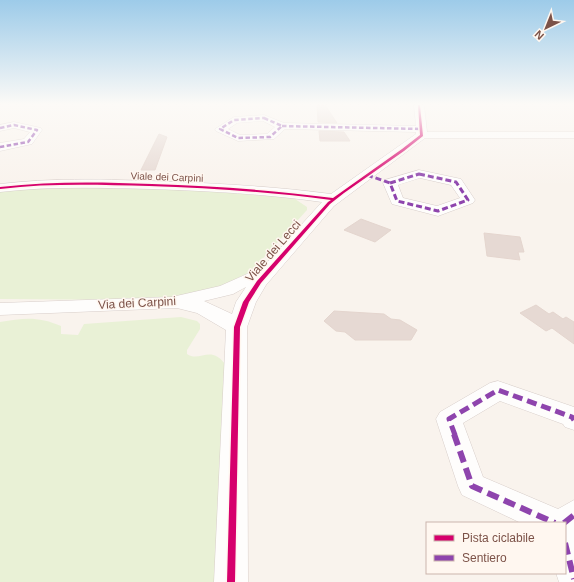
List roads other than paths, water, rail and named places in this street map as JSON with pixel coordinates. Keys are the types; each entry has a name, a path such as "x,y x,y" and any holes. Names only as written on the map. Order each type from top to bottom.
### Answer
{"street":[{"path":"0,147 28,142 35,132"},
{"name":"Viale dei Lecci","path":"231,582 237,327 250,295 268,269 333,199 403,150 421,132"},
{"path":"429,132 574,135"},
{"path":"367,175 390,183 418,174 456,182 468,200 438,211 397,201 390,183"},
{"name":"Viale dei Carpini","path":"0,188 56,183 146,185 291,194 333,199"},
{"name":"Via dei Carpini","path":"0,309 172,303 226,290 268,269"},
{"path":"172,303 189,304 202,307 214,312 237,327"},
{"path":"553,522 472,486 449,419 498,390 574,420"},
{"path":"565,522 574,514"},
{"path":"566,547 574,579"}]}
